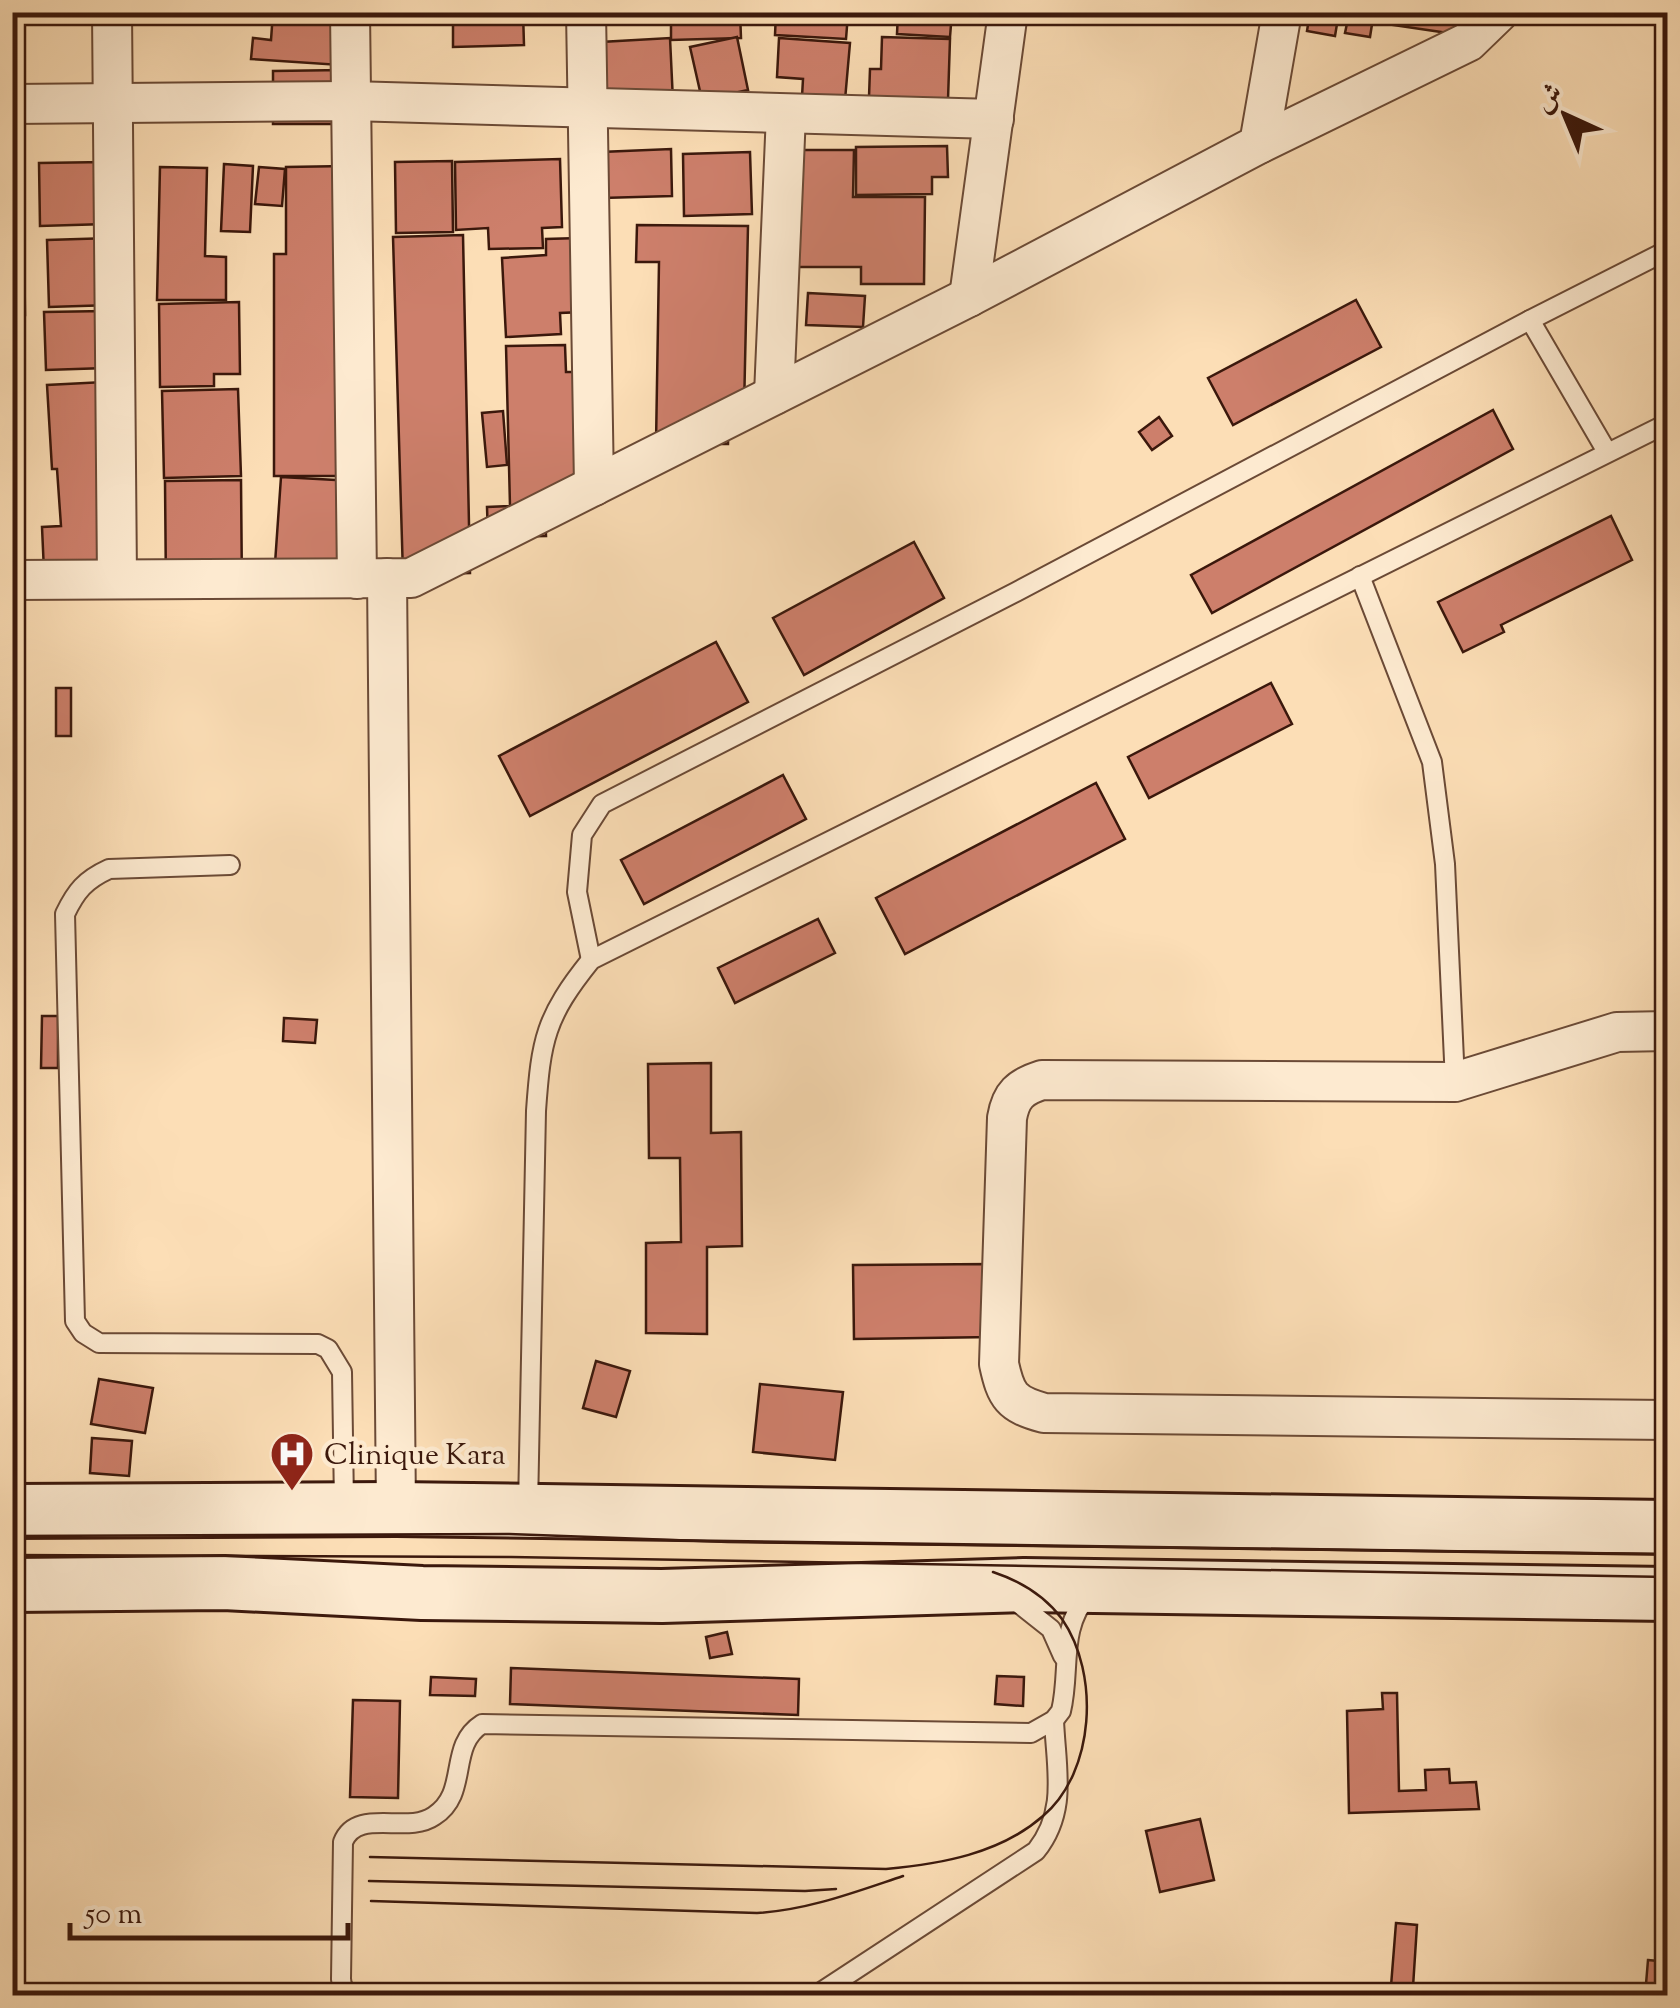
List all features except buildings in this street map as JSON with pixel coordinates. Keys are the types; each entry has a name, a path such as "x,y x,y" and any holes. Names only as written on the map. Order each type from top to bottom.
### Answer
{"main road":[{"path":"12,1511 528,1510 1668,1527"},
{"path":"12,1584 224,1583 422,1592 662,1596 984,1586 1668,1594"}],"street":[{"path":"112,12 117,579"},
{"path":"350,12 350,101 372,578 396,1509"},
{"path":"586,12 594,486"},
{"path":"969,297 1008,12"},
{"path":"1259,144 1282,12"},
{"path":"12,580 411,578 969,297 1259,144 1468,42 1499,12"},
{"path":"12,104 350,101 994,119"},
{"path":"774,395 786,114"},
{"path":"1668,1031 1617,1032 1455,1082 1042,1080 1022,1086 1010,1101 1006,1118 999,1364 1005,1390 1020,1407 1044,1413 1668,1420"}],"lane":[{"path":"591,960 577,892 582,835 602,804 1668,250"},
{"path":"1530,320 1607,452"},
{"path":"528,1510 536,1110 541,1048 561,997 591,960 1668,423"},
{"path":"1360,576 1432,762 1445,864 1455,1082"},
{"path":"230,865 109,869 77,890 65,914 74,1321 82,1333 98,1343 318,1344 328,1349 342,1372 344,1509"},
{"path":"984,1586 1020,1604 1051,1629 1065,1661"},
{"path":"351,1996 341,1979 346,1834 360,1825 427,1821 446,1806 459,1778 461,1748 472,1730 482,1724 1031,1733 1054,1720 1061,1711 1069,1633 1078,1607 1092,1592 1108,1586"},
{"path":"815,1996 1036,1851 1058,1813 1054,1720"}],"tram line":[{"path":"12,1536 509,1534 728,1542 1668,1554"},
{"path":"12,1555 511,1557 1668,1577"},
{"path":"370,1857 886,1869 948,1860 1008,1840 1043,1816 1073,1774 1082,1749 1086,1694 1074,1641 1062,1619 1031,1590 993,1572"},
{"path":"371,1901 757,1913 813,1904 903,1876"},
{"path":"369,1881 836,1889"}],"place":[{"name":"Clinique Kara","path":"292,1492"}]}
